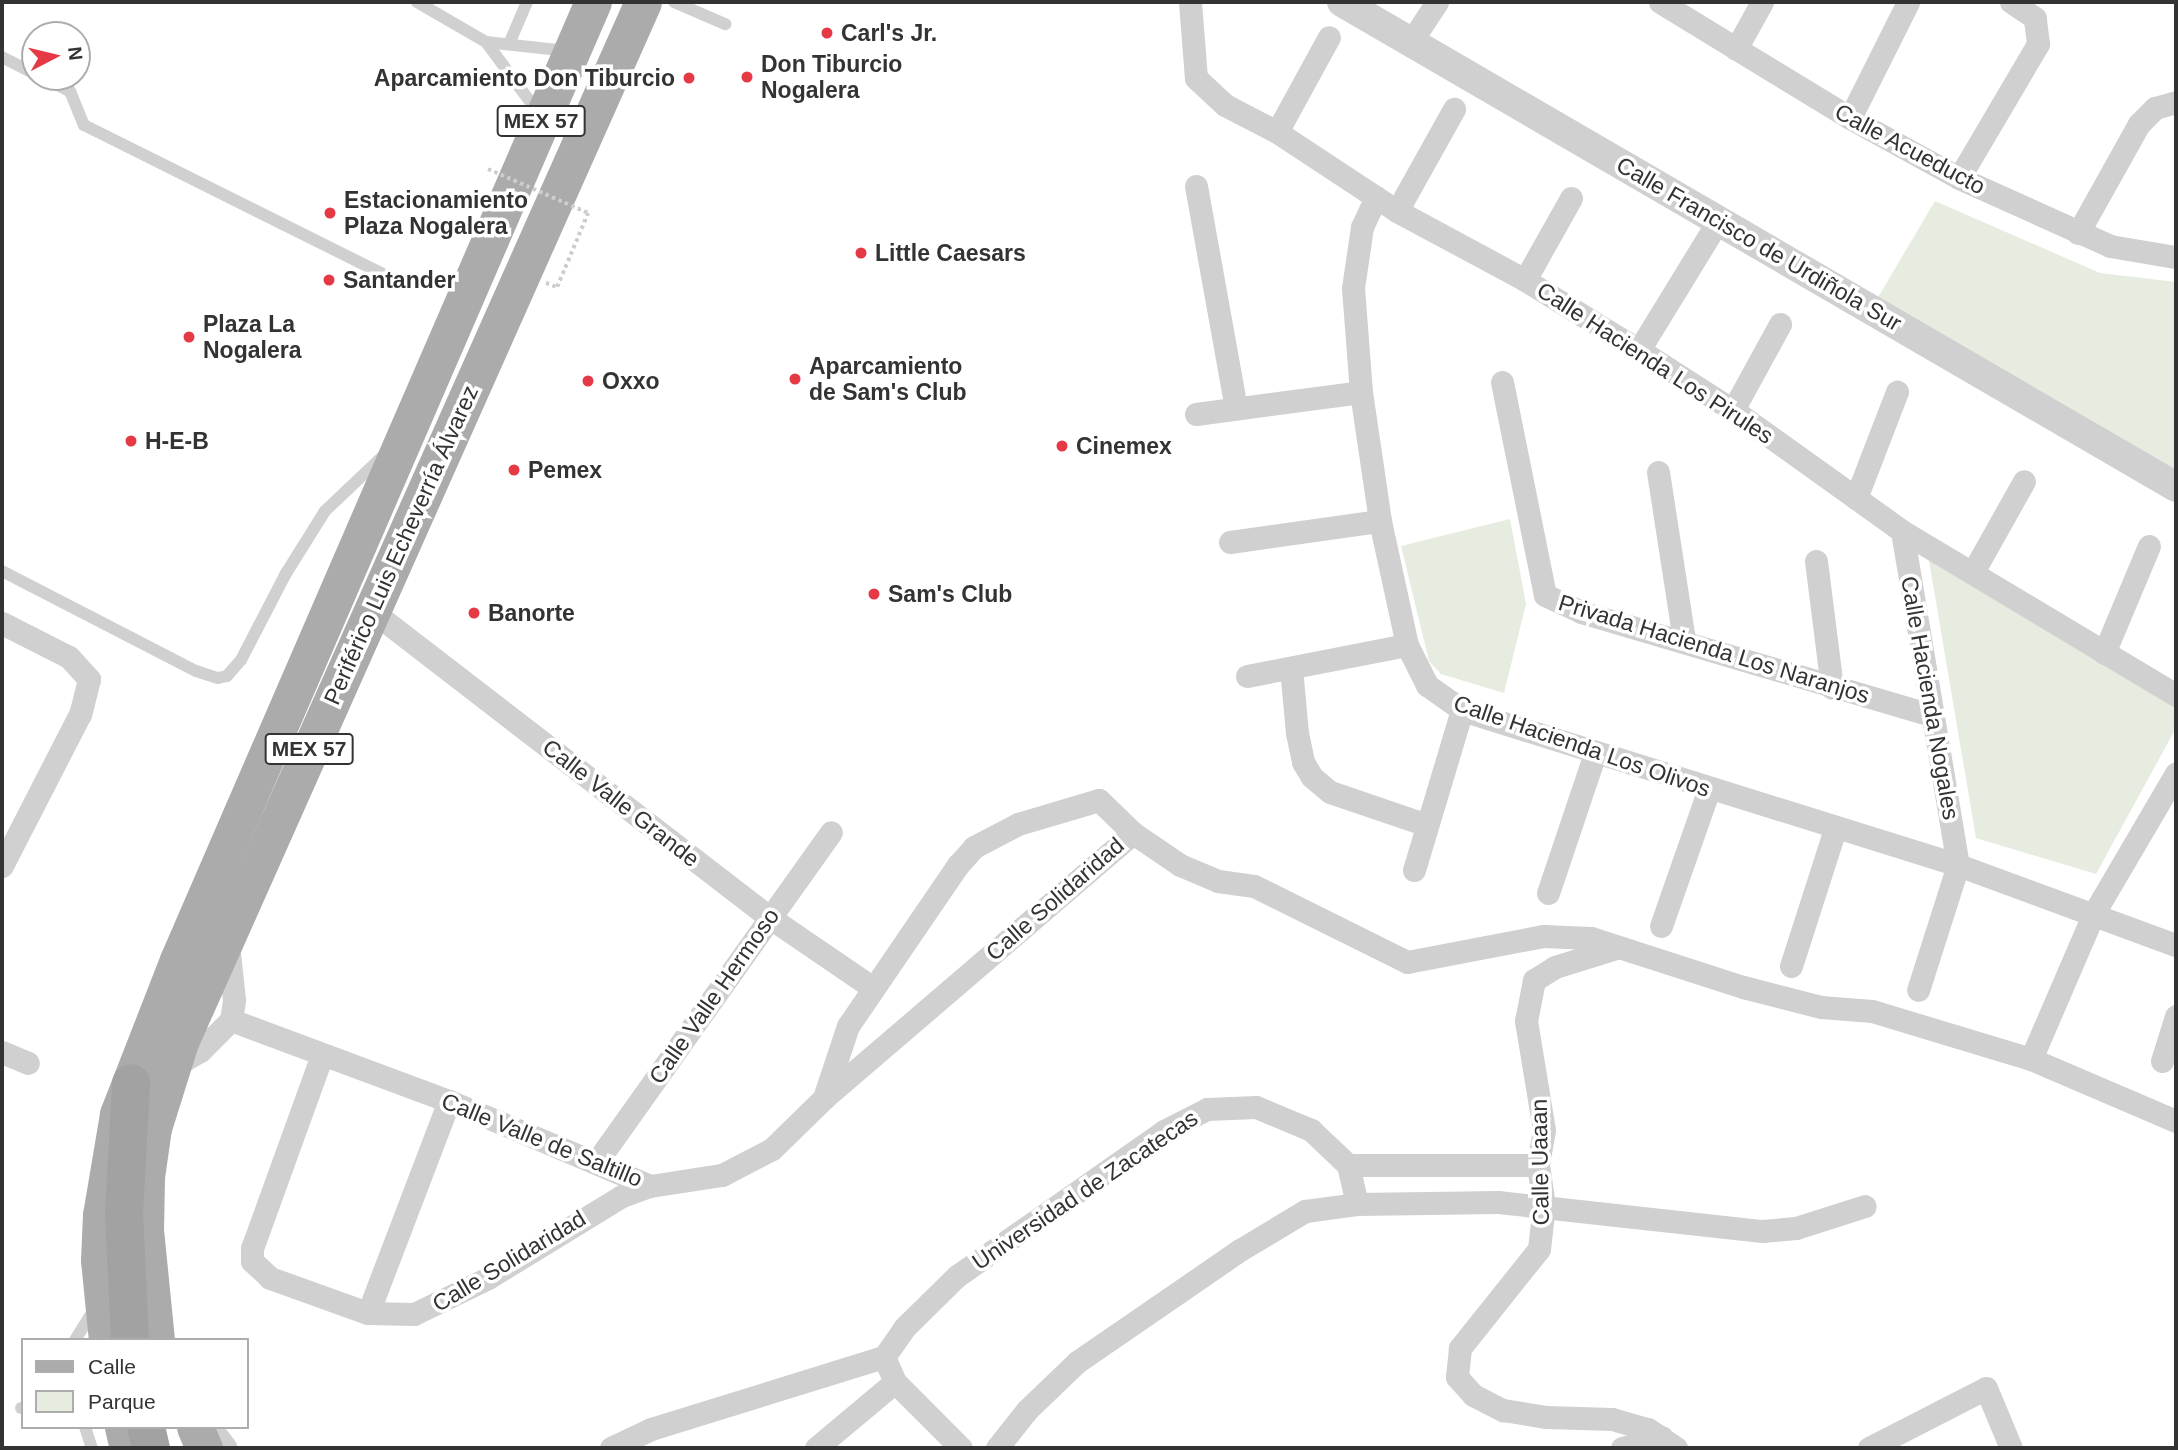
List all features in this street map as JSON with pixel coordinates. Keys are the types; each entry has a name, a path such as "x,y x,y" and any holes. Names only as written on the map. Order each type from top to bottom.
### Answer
{"highway":[{"path":"130,1338 124,1214 131,1083"},
{"path":"146,1429 151,1448"}],"main road":[{"name":"Periférico Luis Echeverría Álvarez","path":"107,1338 99,1260 106,1175 118,1114 178,960 593,2"},
{"name":"Periférico Luis Echeverría Álvarez","path":"158,1338 151,1302 145,1177 153,1128 172,1067 226,932 643,2"},
{"path":"571,51 588,88 592,118"},
{"path":"123,1429 128,1448"},
{"path":"176,1429 181,1448"},
{"path":"196,1429 204,1448"}],"street":[{"name":"Calle Hacienda Los Pirules","path":"1190,2 1196,78 1225,104 1277,132 1397,211 1525,280 1639,350 1734,410 1902,531 2176,695"},
{"name":"Calle Francisco de Urdiñola Sur","path":"1342,2 2176,487"},
{"path":"1410,43 1437,2"},
{"name":"Calle Acueducto","path":"1660,2 1850,118 1959,178 2110,246 2176,257"},
{"path":"1736,49 1762,2"},
{"path":"1850,118 1908,2"},
{"path":"1959,178 2038,44 2035,18 2011,2"},
{"path":"1277,132 1329,37"},
{"path":"2078,233 2139,124 2155,108 2176,102"},
{"path":"1397,211 1454,109"},
{"path":"1196,186 1236,408"},
{"name":"Calle Hacienda Los Olivos","path":"1376,197 1362,227 1353,288 1361,392 1380,521 1407,645 1427,685 1462,710 1835,829 1958,864 2176,944"},
{"path":"1525,280 1572,198"},
{"path":"1639,350 1718,221"},
{"path":"1734,410 1780,324"},
{"name":"Privada Hacienda Los Naranjos","path":"1502,382 1545,595 1581,612 1684,640 1832,688 1930,715"},
{"path":"1196,414 1361,392"},
{"path":"1856,498 1897,392"},
{"path":"1658,472 1684,640"},
{"path":"1973,572 2024,481"},
{"path":"1230,542 1380,521"},
{"name":"Calle Hacienda Nogales","path":"1902,531 1930,715 1958,864"},
{"path":"2104,653 2148,546"},
{"path":"1816,561 1832,688"},
{"name":"Calle Valle Grande","path":"372,611 769,917 873,988"},
{"path":"2,623 69,657 89,679 80,714 2,866"},
{"path":"1247,676 1407,645"},
{"path":"1291,668 1297,733 1303,762 1312,778 1330,792 1427,825"},
{"path":"1413,870 1462,710"},
{"path":"1548,892 1595,753"},
{"path":"2031,1059 2094,913 2176,773"},
{"path":"1661,926 1709,789"},
{"name":"Calle Valle de Saltillo","path":"231,1020 598,1160 650,1186 722,1175 747,1166 772,1149 824,1098 848,1026 974,847 1018,824 1099,800 1133,833"},
{"path":"1791,966 1835,829"},
{"name":"Calle Valle Hermoso","path":"598,1160 831,831"},
{"name":"Calle Solidaridad","path":"824,1098 1133,833 1180,866 1218,881 1254,886 1407,962 1564,934 1821,1007 1872,1011 2031,1059 2176,1122"},
{"path":"1918,990 1958,864"},
{"path":"172,1067 200,1051 231,1020 234,1000 226,932"},
{"name":"Calle Uaaan","path":"1616,948 1555,967 1534,980 1526,1021 1544,1130 1538,1165 1544,1205 1539,1249 1460,1348 1457,1377 1473,1395 1503,1410 1546,1417 1612,1419 1669,1443"},
{"path":"2162,1061 2176,1016"},
{"path":"2,1052 28,1063"},
{"name":"Calle Solidaridad","path":"322,1055 252,1248 257,1271 368,1313 390,1316 430,1309 488,1278 589,1213 650,1186"},
{"path":"368,1313 449,1101"},
{"name":"Universidad de Zacatecas","path":"884,1357 904,1328 957,1276 1184,1118 1219,1107 1256,1107 1311,1130 1348,1165"},
{"path":"1357,1205 1348,1165 1538,1165"},
{"path":"997,1448 1027,1410 1077,1362 1284,1222 1305,1211 1357,1205 1544,1205 1762,1231 1796,1228 1865,1206"},
{"path":"611,1448 651,1429 884,1357 895,1382 961,1448"},
{"path":"816,1448 895,1382"},
{"path":"1869,1448 1986,1388 2011,1448"},
{"path":"212,1429 226,1448"},
{"path":"1622,1448 1669,1443"}],"lane":[{"path":"417,2 486,42 542,117"},
{"path":"509,44 527,2"},
{"path":"674,2 725,24"},
{"path":"486,42 571,51"},
{"path":"2,57 21,67"},
{"path":"70,91 84,125 385,275"},
{"path":"2,571 196,671 218,678 227,676 241,660 285,575 326,511 405,437"},
{"path":"76,1338 87,1316 103,1300"},
{"path":"86,1429 92,1448"}],"path":[{"path":"488,169 588,212 557,287 522,273"}],"green space":[{"path":"1935,201 2100,273 2176,282 2176,474 1877,299"},
{"path":"1510,519 1526,604 1504,693 1441,674 1429,661 1401,546"},
{"path":"1927,549 2176,703 2176,728 2096,874 1976,838"}],"place":[{"name":"Carl's Jr.","path":"827,33"},
{"name":"Don Tiburcio Nogalera","path":"747,77"},
{"name":"Aparcamiento Don Tiburcio","path":"689,78"},
{"name":"Estacionamiento Plaza Nogalera","path":"330,213"},
{"name":"Little Caesars","path":"861,253"},
{"name":"Santander","path":"329,280"},
{"name":"Plaza La Nogalera","path":"189,337"},
{"name":"Aparcamiento de Sam's Club","path":"795,379"},
{"name":"Oxxo","path":"588,381"},
{"name":"H-E-B","path":"131,441"},
{"name":"Cinemex","path":"1062,446"},
{"name":"Pemex","path":"514,470"},
{"name":"Sam's Club","path":"874,594"},
{"name":"Banorte","path":"474,613"}]}
